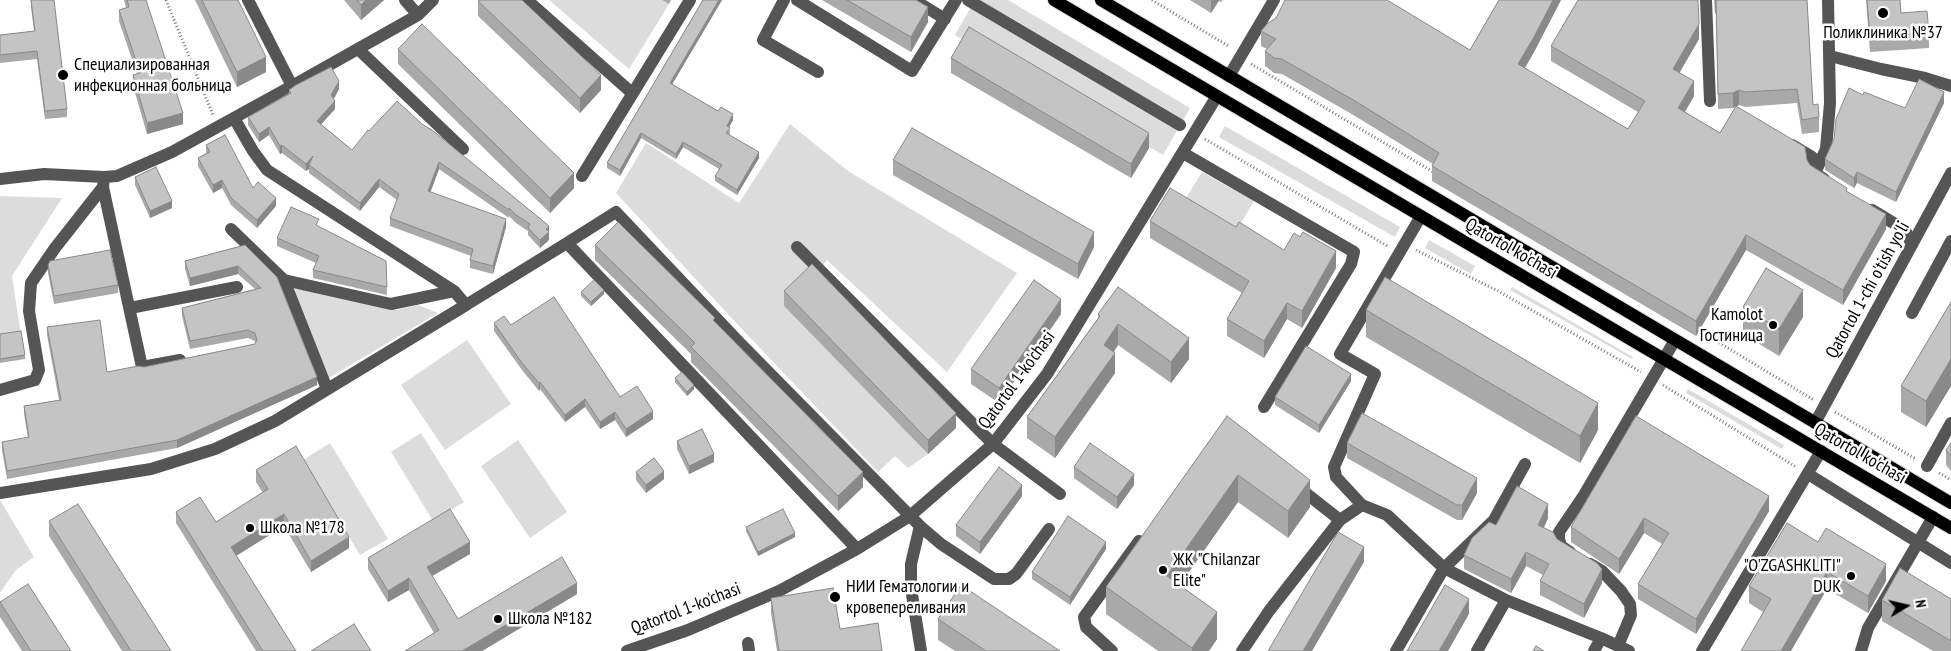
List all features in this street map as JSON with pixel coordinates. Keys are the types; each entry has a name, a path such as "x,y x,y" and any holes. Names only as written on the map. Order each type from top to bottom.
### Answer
{"main road":[{"name":"Qatortol ko'chasi","path":"1054,0 1951,528"},
{"name":"Qatortol ko'chasi","path":"1101,0 1951,503"},
{"name":"Qatortol 1-ko'chasi","path":"1217,96 1229,76"},
{"path":"1421,216 1433,196"},
{"path":"1804,442 1815,423"},
{"path":"1815,423 1821,451"},
{"path":"1821,451 1832,433"}],"street":[{"path":"248,0 292,86"},
{"path":"405,0 418,15"},
{"path":"0,390 35,380 39,370 29,310 31,283 103,182 172,152 218,127 418,15 433,0"},
{"path":"527,0 632,93"},
{"path":"582,176 690,0"},
{"path":"784,0 763,40 818,72"},
{"path":"797,0 912,71 956,0"},
{"path":"914,0 945,19"},
{"path":"968,0 1180,124"},
{"name":"Qatortol 1-ko'chasi","path":"1229,76 1274,0"},
{"path":"1706,0 1710,101"},
{"path":"1815,173 1826,149 1830,103 1828,0"},
{"path":"358,49 463,149"},
{"path":"1830,56 1925,78 1951,86"},
{"name":"Qatortol 1-ko'chasi","path":"627,651 688,630 780,591 857,549 910,516 992,444 1047,374 1217,96"},
{"path":"234,118 260,161 276,177 454,291 466,305"},
{"path":"1779,137 1812,157 1815,173 1832,184"},
{"path":"1182,153 1354,252 1351,264 1264,407"},
{"name":"Qatortol 1-chi o'tish yo'li","path":"1815,423 1951,173"},
{"path":"0,179 44,174 103,182"},
{"path":"103,182 142,367 190,358"},
{"path":"1865,204 1904,230 1912,245"},
{"path":"0,493 151,469 215,449 275,421 616,212 739,342 920,526 942,544 994,579 1009,579 1016,574 1049,530"},
{"path":"1421,216 1340,354 1376,374 1334,467 1336,477 1362,505 1387,515 1444,568 1506,600 1624,648 1631,615 1630,604 1621,591 1602,571 1561,546 1558,539 1559,532 1584,495 1675,340"},
{"path":"231,228 284,280 327,389"},
{"path":"1912,312 1951,241"},
{"path":"567,243 857,549"},
{"path":"798,248 992,444 1060,494"},
{"path":"284,280 392,304 454,291"},
{"path":"130,308 238,287"},
{"path":"1927,466 1951,423"},
{"path":"1702,651 1821,451"},
{"path":"1396,651 1444,568 1494,520 1526,464"},
{"path":"1808,474 1951,563"},
{"path":"1287,479 1340,520"},
{"path":"1242,651 1269,611 1340,520 1362,505"},
{"path":"1860,651 1868,628 1932,517"},
{"path":"920,526 911,564 911,588 922,650"},
{"path":"1112,651 1086,627 1084,617 1149,528"},
{"path":"1477,651 1506,600"},
{"path":"1594,651 1601,638"}],"path":[{"path":"166,0 218,127"},
{"path":"1152,0 1211,34 1256,68 1441,177"},
{"path":"1195,133 1400,253 1418,249 1548,319 1653,379 1808,474"},
{"path":"1693,327 1951,480"}],"shaded area":[{"path":"549,0 662,0 669,4 629,69"},
{"path":"975,0 1008,0 1190,108 1163,155 955,35"},
{"path":"790,124 848,171 1017,273 947,372 827,260 812,279 784,306 928,454 908,468 895,456 878,472 616,193 646,143 739,203"},
{"path":"1225,126 1400,227 1395,237 1219,137"},
{"path":"1202,172 1254,201 1238,228 1186,198"},
{"path":"0,196 62,198 12,276 21,335 0,338"},
{"path":"1429,240 1475,266 1471,274 1425,248"},
{"path":"1512,287 1633,357 1632,359 1510,290"},
{"path":"307,288 397,310 418,305 438,313 327,379 291,290"},
{"path":"467,340 511,404 445,450 401,385"},
{"path":"1688,389 1784,445 1782,449 1686,393"},
{"path":"421,433 464,502 433,521 391,452"},
{"path":"518,440 567,512 530,538 481,466"},
{"path":"330,443 388,539 360,555 303,460"},
{"path":"0,500 34,557 16,570 0,593"}],"building":[{"path":"31,0 54,0 67,109 45,111 37,51 0,55 0,35 35,31"},
{"path":"127,0 146,0 183,113 147,123 133,75 140,73 119,10 129,7"},
{"path":"202,0 238,0 266,57 237,72"},
{"path":"357,0 366,0 361,5"},
{"path":"479,0 522,0 601,75 580,98"},
{"path":"703,0 719,0 670,83 718,111 721,107 733,114 727,126 730,128 726,133 759,152 737,190 715,176 722,165 683,142 676,154 641,133 620,170 607,163"},
{"path":"847,0 916,0 928,7 911,37"},
{"path":"1285,0 1387,0 1470,50 1499,0 1553,0 1518,64 1628,129 1645,101 1551,46 1578,0 1698,0 1699,24 1673,69 1694,81 1678,108 1720,133 1736,106 1805,147 1807,160 1810,165 1847,188 1846,191 1886,214 1843,290 1746,235 1696,321 1432,166 1439,153 1355,101 1282,59 1274,58 1265,51 1276,39 1261,31 1276,18"},
{"path":"1716,0 1807,0 1813,105 1818,104 1819,117 1802,120 1797,89 1745,92 1739,90 1733,93 1718,94"},
{"path":"1867,0 1900,0 1901,13 1927,11 1929,33 1870,37"},
{"path":"422,24 574,173 550,198 398,49"},
{"path":"969,27 1149,133 1131,164 951,58"},
{"path":"331,67 339,81 331,95 335,101 317,121 352,150 368,130 397,101 422,124 432,130 549,226 546,229 549,232 540,240 528,228 530,224 439,162 428,191 506,219 493,266 470,260 473,249 390,218 399,194 379,179 360,203 309,165 313,156 306,164 282,145 280,146 269,127 259,134 248,117 291,93 289,90 296,85"},
{"path":"1919,79 1944,92 1896,192 1857,172 1854,178 1825,159 1834,139 1836,119 1849,88 1863,95 1864,92 1905,108"},
{"path":"912,128 1094,232 1078,264 893,160"},
{"path":"225,135 253,188 258,182 276,198 257,220 231,198 222,180 213,185 198,158 210,152 206,145"},
{"path":"156,167 172,201 150,211 135,177"},
{"path":"1170,188 1236,227 1239,222 1284,250 1294,233 1300,237 1303,232 1336,251 1302,311 1287,303 1264,341 1227,319 1249,281 1150,221"},
{"path":"291,207 319,219 316,225 386,261 387,287 313,270 319,256 277,238"},
{"path":"618,222 715,318 713,320 863,472 838,496 691,347 695,343 595,245"},
{"path":"245,245 277,277 317,377 177,440 7,471 2,442 29,437 24,406 61,400 47,327 100,320 107,372 138,366 144,367 255,344 257,340 255,333 248,330 190,341 182,308 261,288 238,266 190,278 185,261"},
{"path":"110,250 118,285 54,296 48,265 50,261"},
{"path":"812,264 956,413 928,440 784,291"},
{"path":"1766,268 1803,290 1779,329 1743,307"},
{"path":"1385,277 1598,403 1580,436 1366,310"},
{"path":"594,280 604,290 591,302 581,292"},
{"path":"1034,280 1061,299 999,388 971,369"},
{"path":"1118,287 1189,338 1171,362 1118,324 1104,345 1115,353 1055,437 1027,417 1100,316 1098,314"},
{"path":"554,297 620,397 637,386 653,411 626,429 615,412 600,422 585,399 565,415 540,382 522,363 494,323 504,316 511,325"},
{"path":"1951,302 1951,359 1926,401 1901,386"},
{"path":"21,331 25,355 0,359 0,334"},
{"path":"1306,346 1351,374 1319,425 1275,397"},
{"path":"682,372 694,385 687,392 675,378"},
{"path":"1362,413 1477,478 1462,505 1457,505 1347,443"},
{"path":"1227,416 1310,480 1288,511 1238,475 1167,576 1217,612 1192,648 1106,587"},
{"path":"1636,416 1769,496 1696,619 1638,584 1669,533 1644,518 1619,559 1571,527"},
{"path":"702,429 714,454 689,466 677,441"},
{"path":"1090,443 1134,474 1117,497 1074,467"},
{"path":"1951,443 1951,456 1946,450"},
{"path":"296,446 349,537 311,561 284,514 231,547 296,651 263,651 176,512 200,497 216,522 268,489 256,470"},
{"path":"654,458 664,471 646,485 636,472"},
{"path":"999,467 1022,485 980,542 956,525"},
{"path":"1517,486 1548,504 1538,525 1553,532 1557,539 1597,563 1602,569 1584,604 1540,581 1549,564 1526,552 1511,579 1464,555 1472,538 1489,522 1496,525"},
{"path":"78,504 171,651 131,651 49,521"},
{"path":"450,509 470,542 427,567 458,619 562,557 577,583 462,651 405,651 439,630 409,578 388,591 368,558"},
{"path":"783,509 795,533 758,552 746,527"},
{"path":"1068,516 1106,542 1070,597 1032,572"},
{"path":"1787,523 1818,542 1826,528 1886,564 1868,596 1827,572 1781,651 1741,651 1771,599 1749,586"},
{"path":"1338,532 1364,547 1303,651 1268,651"},
{"path":"1900,568 1951,599 1951,641 1882,600"},
{"path":"28,584 71,651 31,651 0,602"},
{"path":"961,585 1060,651 986,651 938,619"},
{"path":"1445,585 1469,599 1439,651 1407,651"},
{"path":"833,588 840,629 878,623 882,651 779,651 771,598"},
{"path":"354,624 371,651 311,651"},
{"path":"1536,646 1544,651 1533,651"}],"place":[{"name":"Поликлиника №37","path":"1883,13"},
{"name":"Специализированная инфекционная больница","path":"63,75"},
{"name":"Kamolot Гостиница","path":"1773,325"},
{"name":"Школа №178","path":"250,528"},
{"name":"ЖК \"Chilanzar Elite\"","path":"1163,570"},
{"name":"\"O'ZGASHKLITI\" DUK","path":"1851,576"},
{"name":"НИИ Гематологии и кровепереливания","path":"835,597"},
{"name":"Школа №182","path":"498,619"}]}
